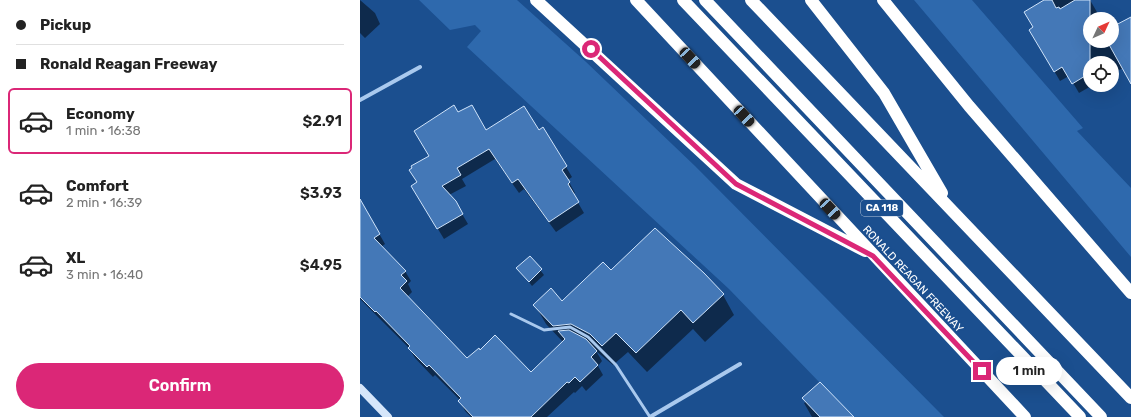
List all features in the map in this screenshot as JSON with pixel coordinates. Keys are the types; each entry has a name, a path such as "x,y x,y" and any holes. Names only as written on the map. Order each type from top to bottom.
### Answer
{"highway":[{"path":"536,0 736,184 873,256"},
{"name":"RONALD REAGAN FREEWAY","path":"636,0 873,256 1026,417"},
{"name":"CA 118","path":"683,0 1080,417"},
{"name":"CA 118","path":"705,0 1101,417"},
{"path":"751,0 1131,398"},
{"path":"811,0 884,93 952,210"},
{"path":"883,0 969,106 1131,293"}],"main road":[{"path":"360,388 388,417"}],"street":[{"path":"360,100 420,67"},
{"path":"650,417 740,364"}],"lane":[{"path":"511,314 544,330 570,327 588,337 616,365 650,417"}],"shaded area":[{"path":"419,0 517,0 585,61 695,166 944,417 853,417 729,289 467,47 481,31 475,25 450,30"},
{"path":"914,0 972,0 1083,128 1077,131 1131,188 1131,257"}],"building":[{"path":"1044,0 1052,0 1056,8 1059,7 1060,9 1075,0 1090,0 1090,12 1083,12 1083,48 1090,48 1090,56 1083,56 1083,77 1072,84 1062,67 1054,72 1029,30 1033,27 1024,12"},
{"path":"1131,17 1131,84 1119,62 1119,56 1115,56 1111,48 1119,48 1119,23"},
{"path":"454,105 458,112 472,105 486,130 524,106 539,130 543,127 567,166 562,170 570,182 568,184 579,202 549,222 518,179 512,183 489,149 457,168 461,175 442,186 456,201 463,214 437,229 411,186 417,182 409,170 412,168 411,166 429,156 414,131"},
{"path":"360,199 380,234 374,238 406,271 401,275 407,281 400,288 467,358 479,348 480,350 495,335 531,372 565,339 558,331 569,330 586,339 597,351 591,357 598,365 580,382 575,377 569,383 567,382 531,417 473,417 458,401 461,398 429,365 427,367 408,348 410,346 360,297"},
{"path":"655,228 704,273 724,294 693,323 681,310 636,353 616,333 602,346 590,334 571,324 553,326 533,305 551,288 562,301 603,262 611,270"},
{"path":"530,256 542,269 529,282 516,268"},
{"path":"820,382 854,417 820,417 802,398"}],"route":[{"path":"591,49 736,184 873,256 982,371"}]}
